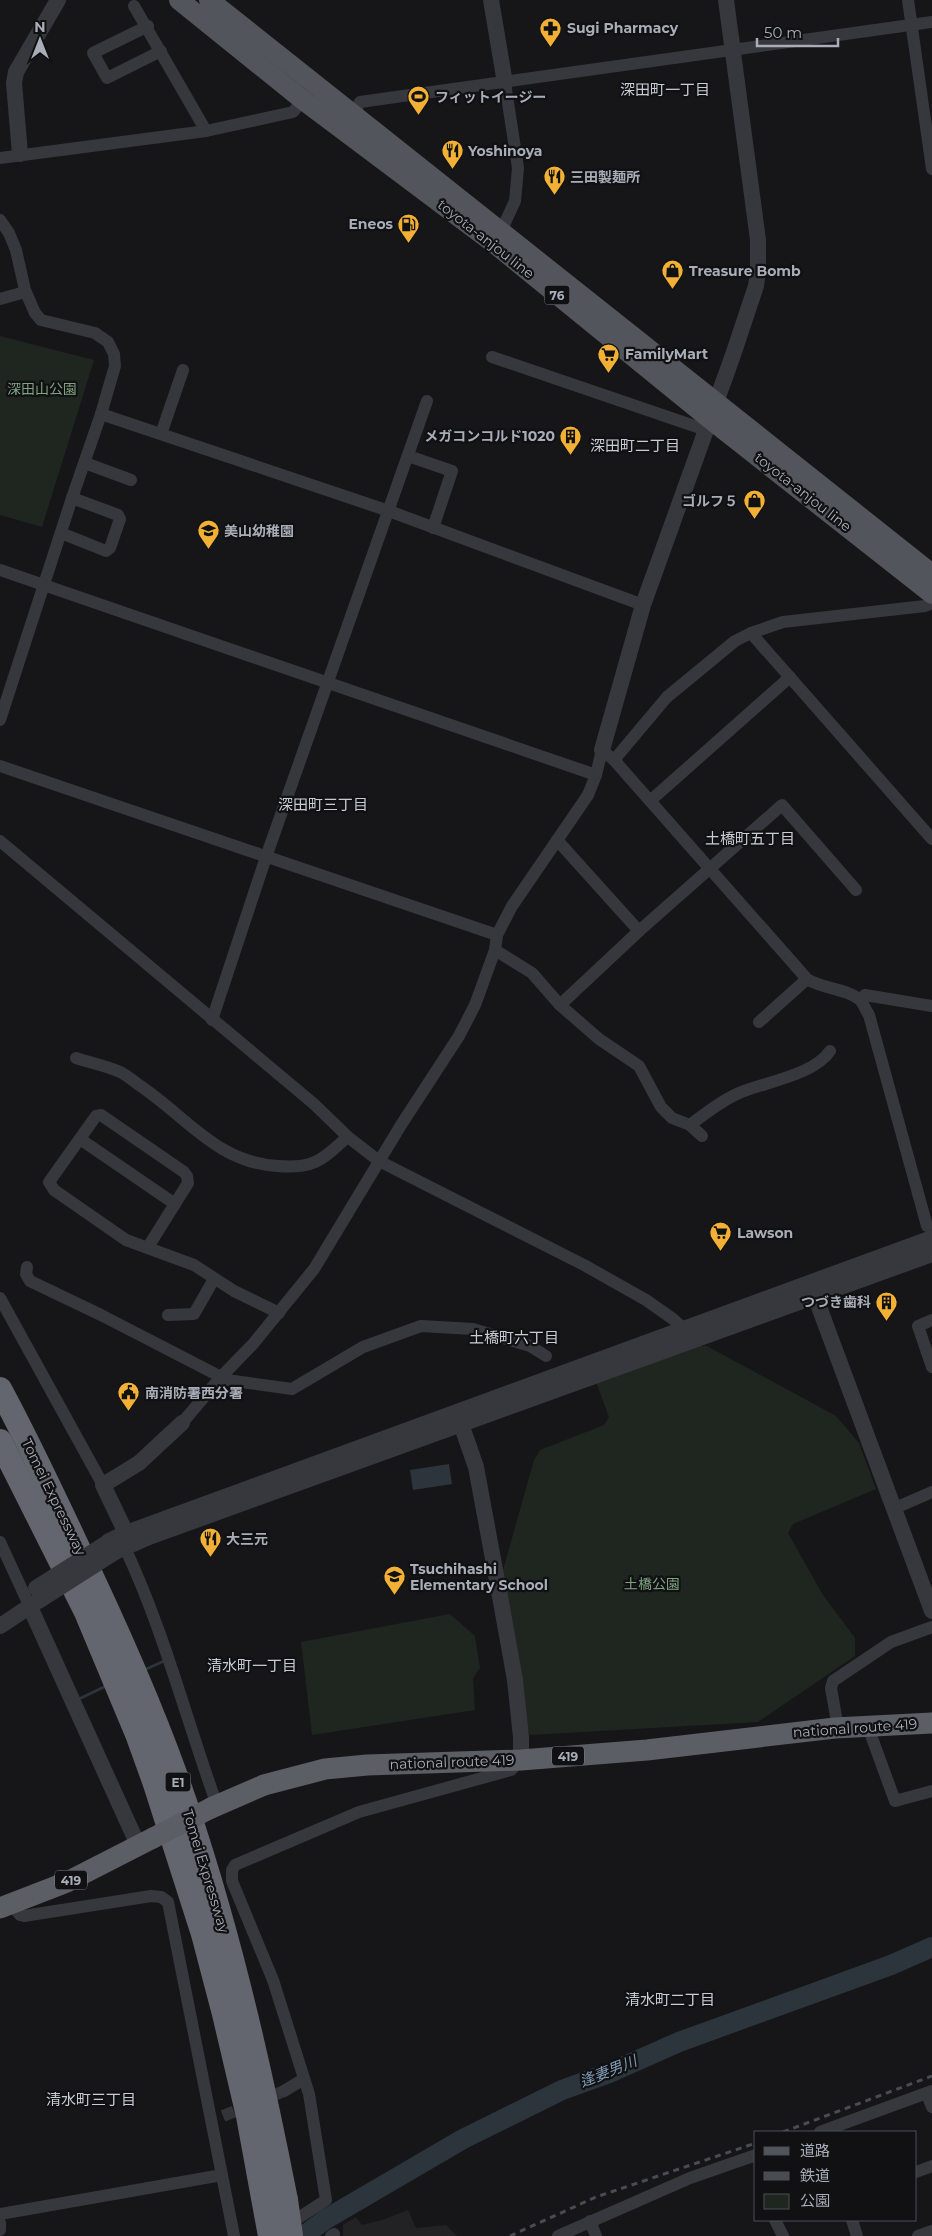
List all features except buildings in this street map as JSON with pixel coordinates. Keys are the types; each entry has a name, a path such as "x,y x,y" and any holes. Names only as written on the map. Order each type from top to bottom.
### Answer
{"highway":[{"name":"Tomei Expressway","path":"0,1390 32,1450 106,1604 131,1661 176,1777 224,1928 269,2111 275,2203 271,2236"},
{"name":"Tomei Expressway","path":"0,1441 86,1612 137,1734 203,1934 248,2116 275,2203 291,2236"},
{"name":"national route 419","path":"6,1906 67,1882 214,1807 264,1785 325,1769 367,1765 521,1760 647,1750 838,1728 932,1723"}],"main road":[{"name":"toyota-anjou line","path":"179,0 303,100 498,238"},
{"name":"toyota-anjou line","path":"209,0 353,114 711,417 932,594"},
{"name":"toyota-anjou line","path":"711,417 932,574"}],"street":[{"path":"20,154 14,84 16,72 58,0"},
{"path":"491,0 518,168 515,201 498,238"},
{"path":"608,755 643,605 756,286 759,263 757,231 726,0"},
{"path":"908,0 932,168"},
{"path":"134,6 148,26 206,131"},
{"path":"353,114 360,102 932,22"},
{"path":"148,26 93,53 107,78 161,51"},
{"path":"0,158 206,131 293,112 303,100"},
{"path":"0,220 9,233 16,250 25,292 30,304 41,320 95,333 104,338 111,346 115,366 86,463 60,533 0,720"},
{"path":"0,299 25,292"},
{"path":"492,357 711,417"},
{"path":"161,434 183,370"},
{"path":"212,1020 266,857 329,683 426,401"},
{"path":"101,414 389,511 643,605"},
{"path":"408,456 452,471 433,528"},
{"path":"86,463 130,480"},
{"path":"60,533 106,551 110,548 120,519 118,515 72,498"},
{"path":"0,570 596,775"},
{"path":"103,1485 139,1463 182,1423 279,1313 314,1269 379,1161 459,1036 475,1005 495,950 498,935 512,906 588,795 596,775 608,755 668,697 735,641 751,633 783,622 925,606 932,603"},
{"path":"751,633 932,839"},
{"path":"650,801 790,677"},
{"path":"117,1543 149,1536 699,1337 812,1291 929,1232 869,1016 862,1002 855,996 814,984 807,979 608,755"},
{"path":"0,766 498,935"},
{"path":"560,1005 639,931 782,805 856,890"},
{"path":"557,840 639,931"},
{"path":"0,841 314,1104 348,1137 379,1161 646,1300 683,1328"},
{"path":"495,950 532,974 560,1005 599,1039 639,1066 661,1107 672,1118 690,1125 702,1136"},
{"path":"758,1022 807,979"},
{"path":"862,1002 865,995 932,1006"},
{"path":"690,1125 720,1102 740,1092 817,1065 830,1051"},
{"path":"76,1058 120,1072 161,1099 201,1136 218,1148 267,1166 302,1166 315,1162 332,1152 348,1137"},
{"path":"148,1247 188,1183 187,1176 101,1115 96,1116 50,1182 54,1190 126,1240 194,1265 214,1279 279,1313"},
{"path":"80,1139 175,1204"},
{"path":"0,1626 33,1598 117,1543 683,1328 932,1254"},
{"path":"27,1267 26,1274 30,1281 101,1315 226,1380 292,1390 362,1347 421,1326 473,1329 530,1346 546,1356"},
{"path":"168,1315 194,1314 214,1279"},
{"path":"812,1291 932,1611"},
{"path":"0,1298 103,1485 117,1543 143,1586 164,1642 214,1807"},
{"path":"932,1320 918,1326 932,1367"},
{"path":"271,2236 326,2200 309,2094 273,1980 232,1881 232,1870 235,1865 359,1812 511,1770 521,1760 522,1738 515,1680 502,1602 476,1467 461,1424"},
{"path":"893,1509 932,1492"},
{"path":"0,1542 33,1598 146,1841"},
{"path":"0,1613 33,1598"},
{"path":"838,1728 831,1688 833,1681 891,1642 932,1627"},
{"path":"868,1727 895,1801 932,1791"},
{"path":"6,1906 24,1916 151,1896 161,1897 168,1902 234,2236"},
{"path":"284,2091 304,2079"},
{"path":"823,2131 930,2092 932,2108"},
{"path":"210,2122 223,2116"},
{"path":"558,2236 690,2178 754,2159"},
{"path":"917,2172 932,2166"},
{"path":"0,2214 222,2175"},
{"path":"590,2221 596,2236"},
{"path":"776,2221 783,2236"},
{"path":"852,2221 857,2236"},
{"path":"0,2223 0,2230"},
{"path":"918,2236 932,2231"}],"shaded area":[{"path":"449,1464 452,1484 413,1490 410,1470"},
{"path":"408,2210 416,2228 446,2225 457,2236 343,2236 343,2225 356,2217 362,2225"}],"green space":[{"name":"深田山公園","path":"0,336 94,360 42,527 0,515"},
{"name":"土橋公園","path":"691,1346 707,1346 836,1416 859,1443 876,1489 793,1524 788,1533 823,1595 855,1638 855,1656 758,1722 530,1735 527,1728 503,1570 534,1460 540,1450 604,1425 609,1417 596,1382"},
{"path":"450,1614 475,1636 480,1668 473,1678 475,1710 312,1735 301,1642"}],"waterway":[{"path":"144,1670 164,1661"},
{"path":"81,1698 106,1686"},
{"name":"逢妻男川","path":"303,2236 326,2219 463,2139 562,2090 609,2073 679,2042 891,1965 932,1947"}],"tunnel":[{"path":"223,2116 284,2091"}],"railway":[{"path":"786,2131 932,2076"},
{"path":"510,2236 596,2197 754,2144"}],"place":[{"name":"Sugi Pharmacy","path":"551,47"},
{"name":"フィットイージー","path":"419,116"},
{"name":"Yoshinoya","path":"452,170"},
{"name":"三田製麺所","path":"554,196"},
{"name":"Eneos","path":"409,243"},
{"name":"Treasure Bomb","path":"673,290"},
{"name":"FamilyMart","path":"609,373"},
{"name":"メガコンコルド1020","path":"571,455"},
{"name":"ゴルフ５","path":"754,520"},
{"name":"美山幼稚園","path":"208,550"},
{"name":"Lawson","path":"721,1252"},
{"name":"つづき歯科","path":"887,1321"},
{"name":"南消防署西分署","path":"129,1412"},
{"name":"大三元","path":"210,1558"},
{"name":"Tsuchihashi Elementary School","path":"394,1596"}],"district":[{"name":"深田町一丁目","path":"665,89"},
{"name":"深田町二丁目","path":"635,445"},
{"name":"深田町三丁目","path":"323,804"},
{"name":"土橋町五丁目","path":"750,838"},
{"name":"土橋町六丁目","path":"514,1337"},
{"name":"清水町一丁目","path":"252,1665"},
{"name":"清水町二丁目","path":"670,1999"},
{"name":"清水町三丁目","path":"91,2099"}]}
